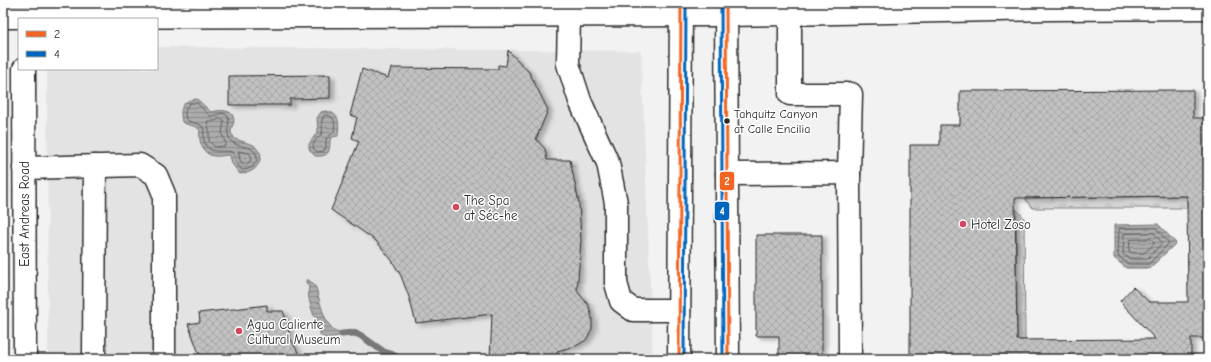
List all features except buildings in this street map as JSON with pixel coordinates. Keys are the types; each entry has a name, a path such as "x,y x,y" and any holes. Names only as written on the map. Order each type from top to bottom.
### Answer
{"street":[{"path":"18,14 570,15 680,9 799,10 930,7 1208,8"},
{"path":"679,359 680,9"},
{"path":"726,9 728,359"},
{"path":"799,10 790,94 851,94 849,173 850,359"},
{"path":"570,15 568,64 580,101 608,163 616,203 616,283 621,301 633,310 679,310"},
{"name":"East Andreas Road","path":"24,70 25,359"},
{"path":"24,168 140,165 156,175 164,194 164,359"},
{"path":"94,359 96,166"},
{"path":"727,174 849,173"}],"shaded area":[{"path":"158,47 641,51 653,359 48,359 47,70 158,70"}],"green space":[{"path":"1187,196 1187,208 1033,208 1026,200 1026,198"},
{"path":"1016,209 1024,218 1025,340 1017,340"}],"water":[{"path":"197,99 211,112 226,111 232,114 234,121 231,133 235,139 254,145 261,154 257,166 252,171 240,174 232,164 230,155 214,156 206,153 200,142 200,130 182,122 181,109 188,101"},
{"path":"321,112 331,112 337,117 339,123 338,136 333,137 330,140 329,151 325,155 315,156 309,149 309,144 318,131 317,118"},
{"path":"1158,224 1176,243 1150,268 1126,268 1114,258 1114,225"},
{"path":"306,280 309,280 315,287 327,321 335,331 341,332 342,335 327,339 320,335 320,328 311,307 308,291 309,286 306,284"}],"waterway":[{"path":"342,334 354,333 360,335 384,352 400,359"}],"transit line":[{"name":"2","path":"679,359 681,3"},
{"name":"4","path":"684,359 686,3"},
{"name":"4","path":"721,3 723,359"},
{"name":"2","path":"726,3 728,359"}],"place":[{"name":"Tahquitz Canyon at Calle Encilia","path":"727,121"},
{"name":"The Spa at Séc-he","path":"456,207"},
{"name":"Hotel Zoso","path":"963,224"},
{"name":"Agua Caliente Cultural Museum","path":"239,331"}]}
